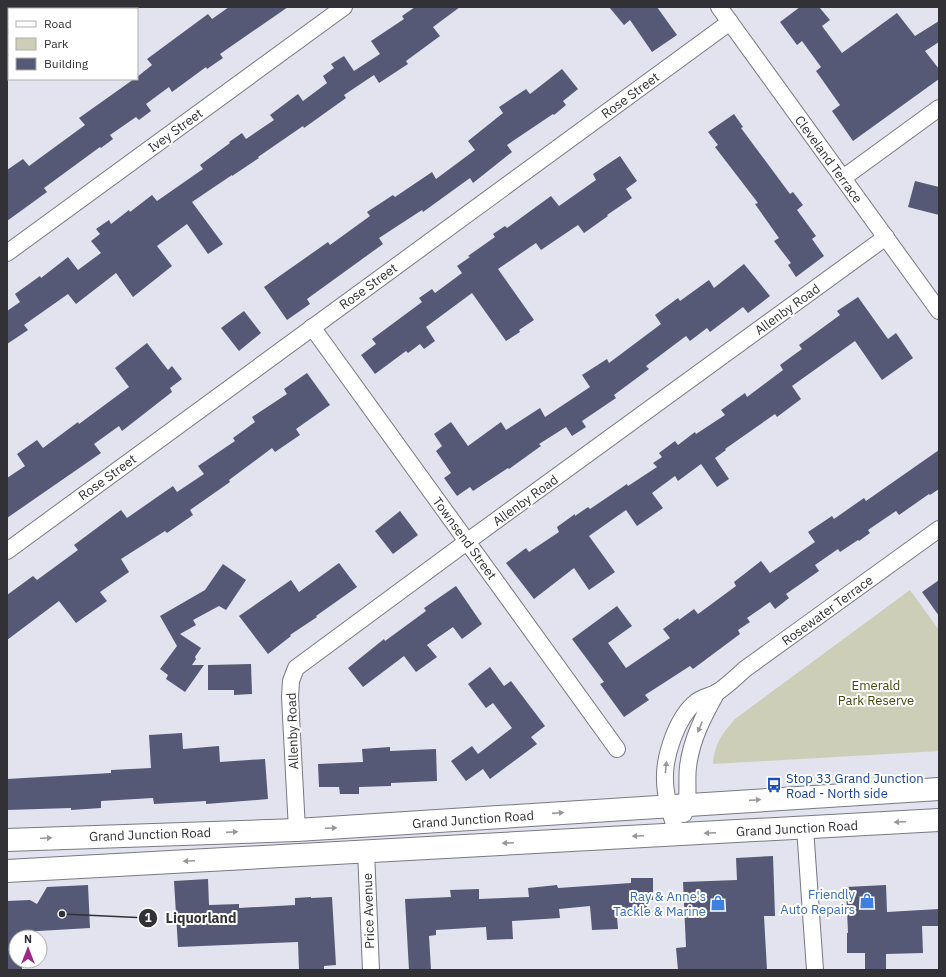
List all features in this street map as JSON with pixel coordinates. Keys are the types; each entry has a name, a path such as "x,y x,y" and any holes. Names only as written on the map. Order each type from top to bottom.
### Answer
{"highway":[{"name":"Grand Junction Road","path":"7,840 297,830 939,789"},
{"path":"804,797 805,828"},
{"name":"Grand Junction Road","path":"7,871 939,820"},
{"path":"365,826 366,851"},
{"path":"297,830 298,855"}],"street":[{"name":"Ivey Street","path":"7,253 344,7"},
{"name":"Cleveland Terrace","path":"719,7 939,311"},
{"name":"Rose Street","path":"7,551 730,22"},
{"path":"843,178 939,108"},
{"name":"Allenby Road","path":"297,830 290,697 291,682 296,668 886,237"},
{"name":"Townsend Street","path":"312,327 617,749"},
{"name":"Rosewater Terrace","path":"678,806 665,780 667,761 677,731 687,712 697,701 717,692 745,669 939,529"},
{"name":"Rosewater Terrace","path":"677,834 678,806 692,749 703,718 717,692"},
{"path":"805,828 815,970"},
{"name":"Price Avenue","path":"366,851 371,970"}],"green space":[{"name":"Emerald Park Reserve","path":"910,590 939,630 939,751 713,764 717,745 735,719"}],"building":[{"path":"229,7 288,7 220,54 223,58 207,69 206,67 172,92 169,87 146,104 151,111 139,120 136,117 110,135 113,139 44,188 47,192 7,221 7,170 23,159 29,166 85,125 79,118 133,80 138,80 138,76 152,65 147,59 208,14 212,19"},
{"path":"415,7 460,7 433,27 440,36 406,61 408,64 379,83 374,75 344,95 346,98 304,128 303,126 258,157 259,158 192,202 223,244 208,254 187,224 157,246 172,266 133,297 116,273 76,304 68,294 24,325 28,330 7,344 7,311 20,302 15,294 40,276 41,278 68,257 78,270 101,253 91,241 100,234 96,229 109,220 111,224 152,195 157,201 203,169 200,165 242,133 246,139 274,120 270,115 298,94 303,101 327,83 323,76 334,68 331,64 344,56 354,71 380,54 371,41 404,19 402,16"},
{"path":"609,7 657,7 677,35 652,52 630,20 624,25"},
{"path":"800,7 819,7 830,20 822,26 842,53 897,13 915,36 939,21 939,42 925,51 939,69 939,79 853,141 832,111 840,105 816,71 821,67 802,41 797,45 780,22"},
{"path":"562,69 578,89 563,101 566,105 554,115 553,114 507,145 512,152 473,183 470,178 423,212 422,210 379,238 383,244 307,299 310,304 287,320 264,287 328,242 330,245 370,216 367,212 393,195 395,197 432,172 436,179 475,150 468,141 503,113 499,107 526,89 530,94"},
{"path":"734,114 743,127 741,128 790,194 793,192 803,205 797,210 816,236 812,239 824,256 796,277 788,265 791,263 774,241 779,238 755,204 758,203 715,147 718,145 708,132"},
{"path":"620,156 637,181 626,189 632,198 584,233 578,225 541,250 536,243 498,269 534,320 506,341 472,293 426,327 435,341 424,349 420,344 408,353 406,351 375,374 361,355 376,344 372,339 422,302 419,298 432,289 435,293 462,273 457,266 470,257 468,256 495,237 493,234 505,226 507,228 551,196 559,206 596,180 593,174"},
{"path":"915,181 939,187 939,215 908,207"},
{"path":"744,264 770,296 748,313 743,307 710,332 707,328 690,341 686,336 646,366 649,369 614,395 616,398 582,421 586,427 572,436 566,427 539,444 541,446 509,469 508,468 473,491 470,487 457,496 444,478 451,473 436,451 442,446 434,434 451,422 468,446 501,422 506,430 540,408 545,417 590,387 582,375 607,359 609,363 661,324 655,315 678,298 680,301 709,280 714,288"},
{"path":"858,297 888,339 896,333 913,358 882,380 855,341 792,386 801,399 777,417 775,414 725,449 726,450 715,458 729,479 717,487 701,464 678,481 675,476 652,493 663,508 637,526 626,510 589,536 615,572 589,590 574,568 534,599 506,563 526,548 529,552 559,532 557,527 575,514 575,516 588,507 590,509 627,484 628,486 657,467 653,463 662,457 659,453 675,441 678,445 695,432 696,434 725,415 721,410 745,393 747,397 783,370 780,365 802,349 799,345 840,315 837,311"},
{"path":"244,311 261,333 239,351 221,328"},
{"path":"147,343 168,370 172,366 182,379 170,388 172,392 122,431 119,426 94,444 101,453 7,518 7,478 25,466 17,454 37,440 43,448 78,422 79,424 129,387 115,368"},
{"path":"307,373 330,405 296,429 300,435 275,452 272,448 229,480 230,482 190,510 193,515 167,533 165,531 121,559 129,572 100,592 107,601 76,623 59,601 7,640 7,595 33,576 37,580 78,550 74,545 121,510 127,518 173,486 177,492 204,474 198,466 235,441 233,438 255,422 252,417 287,394 284,389"},
{"path":"939,450 939,489 930,495 929,494 899,515 896,511 868,530 870,533 859,541 858,540 840,552 838,549 815,565 819,571 786,594 789,598 775,609 770,602 747,618 750,622 738,630 740,634 693,669 690,666 645,695 649,700 624,717 600,684 604,682 572,639 617,606 632,626 608,643 626,668 670,638 663,629 678,618 679,620 694,609 698,614 736,586 734,582 761,561 770,573 815,542 808,532 832,516 834,519 864,498 866,501"},
{"path":"400,511 418,535 393,554 375,531"},
{"path":"339,563 357,587 290,635 291,636 268,654 239,616 291,580 299,592"},
{"path":"223,564 246,580 226,610 219,606 193,620 196,625 180,634 201,648 192,665 204,665 185,692 166,679 168,675 160,669 177,646 160,616 205,590"},
{"path":"939,580 939,616 922,592"},
{"path":"456,586 482,624 462,639 453,627 427,645 437,657 416,672 404,656 363,687 348,668 384,639 385,641 426,611 424,608"},
{"path":"251,664 252,694 234,695 234,690 208,690 208,665"},
{"path":"490,667 504,686 511,681 545,726 531,737 537,744 490,779 483,769 466,781 451,761 472,746 478,754 512,728 493,703 486,708 468,684"},
{"path":"182,733 183,749 219,746 220,762 265,759 268,799 206,804 206,801 154,804 153,798 101,801 101,808 71,810 71,808 7,810 7,779 111,773 111,770 151,768 149,735"},
{"path":"390,747 390,751 436,749 437,781 391,783 391,786 359,787 359,794 340,794 339,787 319,787 318,764 363,762 362,749"},
{"path":"773,856 775,916 764,916 767,970 678,970 676,948 686,947 683,882 737,880 736,858"},
{"path":"631,878 653,878 653,900 647,900 647,917 617,917 618,929 592,930 590,906 559,909 560,918 512,921 513,939 487,940 486,927 436,930 436,935 429,936 431,970 409,970 405,899 451,897 450,890 479,889 479,899 529,897 528,888 557,885 558,888 631,883"},
{"path":"208,879 209,905 239,904 239,908 295,905 295,898 332,897 336,965 324,966 324,970 299,970 298,942 178,947 174,881"},
{"path":"88,885 90,928 48,930 48,929 8,929 8,969 22,970 7,970 7,901 30,900 37,904 47,887"},
{"path":"886,885 887,912 939,909 939,926 922,926 923,953 886,954 886,970 865,970 865,953 847,953 848,933 846,887"}],"place":[{"name":"Stop 33 Grand Junction Road - North side","path":"774,785"},
{"name":"Friendly Auto Repairs","path":"867,901"},
{"name":"Ray & Anne's Tackle & Marine","path":"718,903"},
{"name":"Liquorland","path":"62,914"}]}
